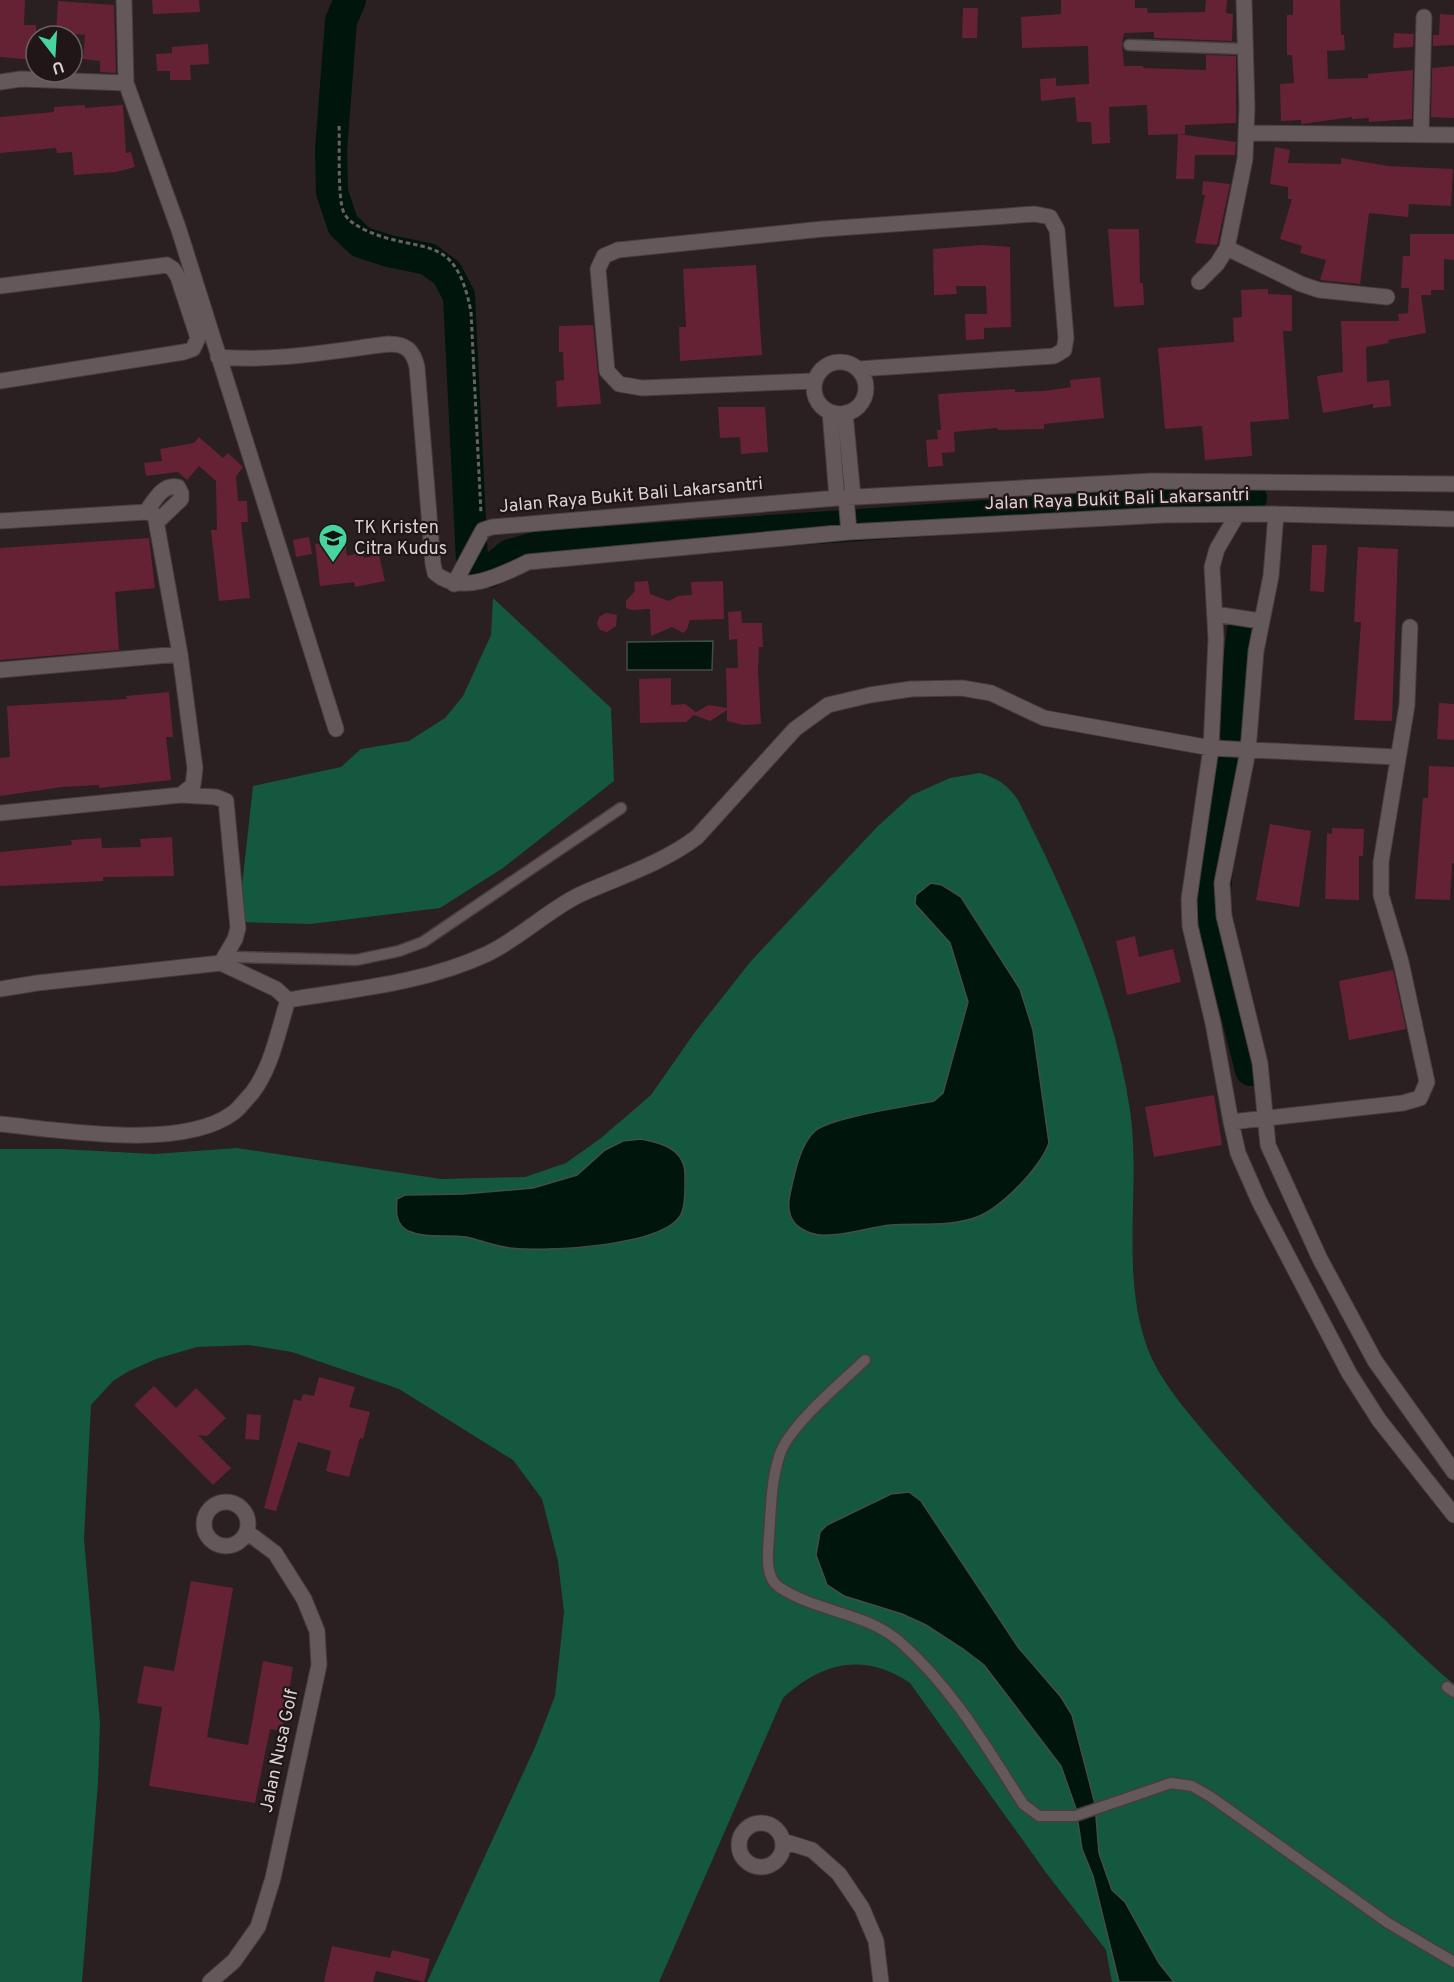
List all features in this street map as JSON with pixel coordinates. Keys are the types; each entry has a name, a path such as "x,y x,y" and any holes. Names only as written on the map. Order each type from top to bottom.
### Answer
{"street":[{"path":"124,0 126,83 179,230 336,729"},
{"path":"1199,282 1217,264 1227,249 1245,159 1244,0"},
{"path":"1421,135 1424,17"},
{"path":"0,82 21,79 126,83"},
{"path":"1246,133 1454,135"},
{"path":"814,381 642,388 619,384 606,370 597,269 604,256 618,250 823,229 1035,214 1050,217 1057,230 1066,339 1064,350 1054,356 858,369"},
{"path":"1227,249 1301,285 1319,290 1387,297"},
{"path":"0,286 167,265 178,276 198,338 193,349 184,352 0,381"},
{"path":"218,357 251,359 296,356 389,344 402,344 410,349 417,367 433,564 435,573 458,578"},
{"path":"833,362 850,364 858,369 865,383 863,399 852,410 837,413 815,398 814,381 825,366 833,362"},
{"path":"837,413 849,530"},
{"name":"Jalan Raya Bukit Bali Lakarsantri","path":"1454,484 1152,481 846,501 483,530 458,578 471,583 506,573 528,562 849,530 1164,515 1276,514 1454,519"},
{"path":"1276,514 1271,576 1260,621 1248,751 1222,883 1224,916 1260,1063 1268,1145 1284,1183 1364,1341 1414,1419 1454,1472"},
{"path":"1237,515 1217,549 1212,567 1216,639 1211,748 1191,870 1190,926 1213,1023 1231,1122 1238,1153 1259,1201 1349,1373 1379,1420 1454,1515"},
{"path":"0,521 153,516 180,654 195,768 193,785 181,795"},
{"path":"1215,614 1260,621"},
{"path":"1231,1122 1403,1103 1420,1098 1427,1083 1401,962 1381,894 1382,862 1407,705 1410,627"},
{"path":"0,670 180,654"},
{"path":"288,1000 410,980 488,953 576,897 680,850 697,837 795,729 828,705 870,695 911,689 962,688 991,693 1044,718 1211,748 1397,757"},
{"path":"0,813 181,795 216,797 226,801 238,928 235,939 221,963"},
{"path":"0,989 221,963 276,989 288,1000"},
{"path":"0,1124 118,1134 169,1134 204,1127 233,1113 253,1091 269,1062 288,1000"},
{"name":"Jalan Nusa Golf","path":"210,1982 234,1961 258,1927 273,1878 319,1665 317,1631 304,1599 275,1553 247,1532"},
{"path":"783,1841 812,1850 839,1874 862,1908 876,1941 881,1982"}],"lane":[{"path":"1129,45 1245,49"},
{"path":"221,963 236,957 356,960 399,951 423,942 621,808"},
{"path":"865,1360 792,1432 780,1453 774,1478 769,1532 769,1571 777,1586 836,1611 870,1622 899,1641 953,1698 1023,1804 1039,1816 1075,1816 1098,1810 1171,1783 1191,1786 1211,1797 1388,1923 1454,1962"}],"path":[{"path":"339,126 343,211 351,223 370,232 425,245 442,253 458,271 466,289 471,312 479,493 483,530"}],"green space":[{"path":"493,598 611,708 614,781 503,868 440,908 311,924 238,922 253,786 341,767 361,749 409,741 445,718 463,696 491,635"},
{"path":"980,773 1002,783 1018,800 1071,912 1100,989 1112,1029 1130,1110 1134,1168 1134,1284 1138,1313 1150,1355 1166,1384 1237,1470 1342,1579 1454,1684 1454,1982 1112,1982 1106,1950 1047,1874 910,1683 893,1673 876,1667 844,1665 813,1676 783,1698 659,1982 427,1982 536,1745 555,1696 564,1612 558,1561 542,1499 513,1460 399,1389 292,1352 249,1345 197,1347 156,1359 113,1381 91,1405 84,1539 100,1723 98,1783 82,1982 0,1982 0,1149 61,1149 154,1154 237,1148 441,1179 525,1177 566,1163 601,1138 651,1095 695,1032 751,961 877,827 912,795 950,778"}],"shaded area":[{"path":"713,641 712,670 627,670 627,642"},
{"path":"931,883 942,885 961,897 1020,989 1033,1030 1049,1143 1037,1164 1019,1186 997,1205 977,1217 945,1223 875,1227 836,1235 811,1233 797,1226 791,1218 789,1204 798,1160 805,1144 815,1131 837,1121 934,1101 943,1093 968,1002 950,943 915,904 916,895"},
{"path":"641,1139 671,1149 677,1153 684,1166 685,1194 682,1212 672,1224 654,1233 604,1245 526,1249 504,1247 466,1237 429,1236 415,1233 404,1228 399,1221 397,1199 405,1195 463,1194 533,1188 577,1175 605,1150 623,1141"},
{"path":"909,1492 921,1501 1018,1647 1061,1697 1072,1715 1095,1804 1099,1853 1112,1890 1125,1902 1159,1963 1174,1982 1119,1982 1093,1876 1082,1849 1076,1809 1061,1766 984,1665 926,1625 902,1614 844,1596 827,1585 816,1555 820,1532 827,1525 891,1494"}],"building":[{"path":"0,0 25,0 24,59 0,57"},
{"path":"152,0 199,0 200,12 153,14"},
{"path":"1061,0 1135,0 1135,8 1147,8 1148,13 1205,12 1206,0 1227,0 1226,13 1233,14 1232,41 1154,38 1154,32 1124,33 1122,45 1124,66 1143,66 1143,68 1206,70 1206,55 1236,56 1236,123 1185,125 1185,134 1148,135 1147,105 1109,107 1110,143 1092,144 1091,122 1077,122 1075,97 1041,101 1040,79 1056,78 1056,86 1089,84 1088,46 1022,48 1021,17 1061,14"},
{"path":"1293,0 1340,0 1341,35 1344,35 1345,50 1327,51 1328,79 1368,78 1368,74 1413,70 1412,119 1369,122 1369,118 1352,119 1352,117 1301,124 1301,120 1281,121 1280,84 1294,83 1292,55 1287,55 1287,15 1293,15"},
{"path":"58,1 114,5 116,73 100,72 100,61 84,59 84,24 57,24"},
{"path":"963,8 978,8 977,38 962,38"},
{"path":"1440,14 1454,15 1454,45 1433,46 1433,35 1439,35"},
{"path":"1394,33 1414,34 1413,47 1393,48"},
{"path":"208,44 209,64 190,65 191,80 170,80 170,71 157,71 156,54 172,53 172,47"},
{"path":"1454,66 1454,118 1431,117 1432,68"},
{"path":"85,105 85,108 123,105 126,153 131,152 135,167 116,172 74,175 72,152 57,153 56,148 0,153 0,117 54,112 54,107"},
{"path":"1178,134 1236,142 1235,155 1195,155 1194,179 1176,179"},
{"path":"1275,147 1290,150 1288,163 1341,164 1341,158 1388,166 1453,169 1451,206 1409,204 1408,217 1369,213 1360,284 1320,280 1326,260 1300,253 1302,246 1280,239 1292,199 1288,199 1288,187 1270,184"},
{"path":"1203,181 1230,184 1217,245 1195,243 1205,195 1202,195"},
{"path":"1108,229 1139,229 1140,283 1143,283 1144,305 1114,307"},
{"path":"1410,234 1454,234 1454,260 1444,259 1444,290 1431,290 1431,295 1421,295 1426,333 1388,340 1389,343 1366,347 1367,382 1389,380 1391,406 1373,408 1373,404 1323,413 1317,376 1343,372 1341,321 1399,321 1398,314 1408,313 1409,288 1401,288 1403,256 1410,256"},
{"path":"982,245 1010,247 1011,327 984,328 984,339 966,340 965,314 987,314 986,286 956,286 957,294 934,295 933,249"},
{"path":"756,265 762,355 680,361 679,327 686,327 683,269"},
{"path":"1268,289 1268,294 1292,295 1292,331 1283,331 1289,419 1250,422 1252,456 1205,460 1202,426 1165,429 1158,348 1234,342 1233,318 1242,317 1241,290"},
{"path":"593,325 601,404 557,407 556,381 564,380 563,352 559,352 559,326"},
{"path":"1100,377 1104,418 1044,424 1044,429 998,430 997,428 954,432 955,452 942,453 943,466 928,467 926,440 938,439 937,430 941,430 938,394 1015,389 1015,392 1045,391 1071,387 1070,380"},
{"path":"718,407 765,407 768,452 741,454 740,437 720,438"},
{"path":"199,437 223,458 228,453 243,467 236,476 238,501 247,501 248,522 241,522 250,598 219,601 211,530 217,530 216,481 199,466 187,480 178,472 146,476 144,463 162,461 160,449 194,443"},
{"path":"309,537 312,554 296,557 293,540"},
{"path":"149,538 155,588 115,592 119,650 0,660 0,548"},
{"path":"345,540 347,556 362,552 364,558 379,555 385,581 355,587 354,582 320,586 315,544"},
{"path":"1312,545 1327,545 1324,592 1310,591"},
{"path":"1358,547 1398,549 1392,721 1354,720 1361,622 1354,622"},
{"path":"648,581 650,594 669,601 678,596 692,595 691,582 723,581 724,619 690,620 683,633 672,627 651,636 650,609 626,608 626,601 635,591 634,582"},
{"path":"741,611 742,623 762,623 763,647 759,647 758,671 761,724 743,725 727,721 727,710 710,721 694,715 686,722 640,723 639,679 671,678 671,705 685,704 696,712 709,705 727,708 726,668 738,668 737,639 729,640 728,612"},
{"path":"606,613 617,615 616,626 607,632 600,630 597,624 599,617"},
{"path":"169,692 173,737 166,737 171,780 99,788 99,785 62,787 0,796 0,758 10,757 7,706 127,699 126,696"},
{"path":"1439,703 1454,704 1454,740 1437,739"},
{"path":"1429,766 1454,767 1454,863 1452,863 1450,900 1415,899 1423,798 1428,798"},
{"path":"1270,824 1311,831 1299,907 1256,900"},
{"path":"1332,828 1364,829 1363,856 1359,856 1359,900 1325,899 1327,833 1332,834"},
{"path":"172,837 174,876 103,877 103,881 0,886 0,852 72,845 71,840 101,838 102,848 141,847 140,839"},
{"path":"1135,936 1139,957 1173,949 1181,982 1127,995 1116,941"},
{"path":"1393,970 1406,1029 1349,1040 1339,981"},
{"path":"1214,1095 1222,1145 1154,1157 1145,1107"},
{"path":"319,1377 355,1387 349,1407 370,1412 349,1477 326,1471 331,1451 298,1442 276,1511 264,1508 294,1399 301,1401 303,1394 314,1396"},
{"path":"154,1386 176,1408 196,1388 226,1418 207,1436 198,1435 231,1468 213,1485 134,1405"},
{"path":"247,1414 261,1415 259,1440 245,1439"},
{"path":"191,1581 233,1588 207,1737 248,1745 263,1661 293,1667 282,1731 270,1729 255,1803 149,1786 162,1707 137,1703 144,1666 174,1671"},
{"path":"332,1946 390,1958 392,1950 430,1959 424,1982 376,1971 373,1982 324,1982"}],"waterway":[{"path":"350,0 341,21 331,150 332,192 343,225 361,242 389,251 428,259 447,273 459,296 472,561"},
{"path":"489,572 510,555 539,547 1251,498"},
{"path":"1232,727 1243,629"},
{"path":"1226,770 1213,911 1217,937 1251,1070"}],"place":[{"name":"TK Kristen Citra Kudus","path":"333,564"}]}
